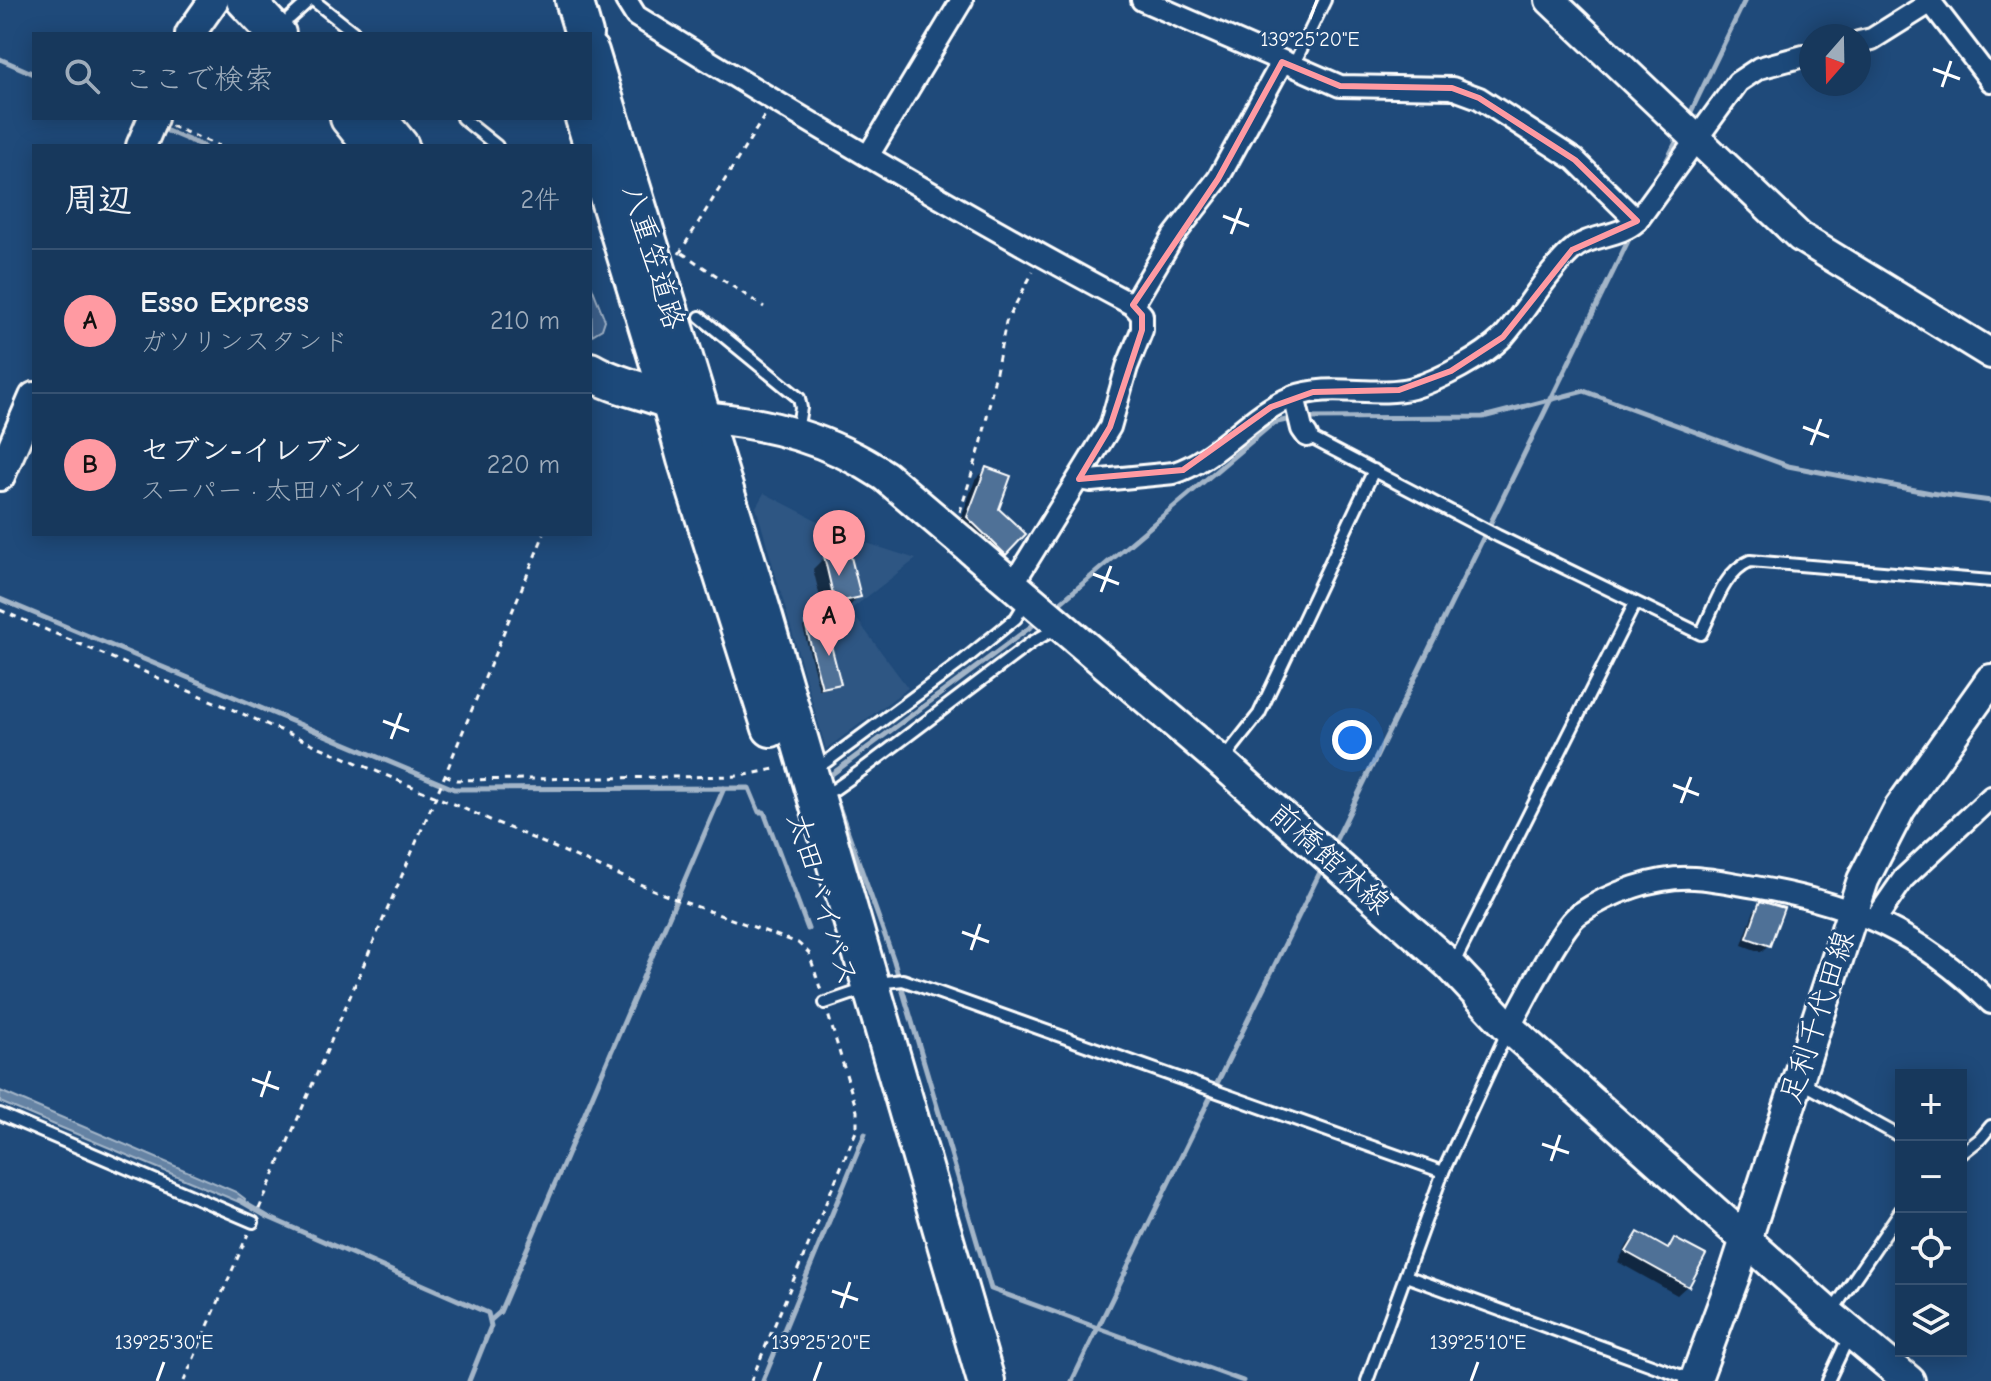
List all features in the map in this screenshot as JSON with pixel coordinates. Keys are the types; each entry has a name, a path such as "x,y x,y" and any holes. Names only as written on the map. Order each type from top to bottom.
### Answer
{"highway":[{"path":"245,0 294,14"},
{"path":"550,0 559,32"},
{"path":"574,0 583,32"},
{"name":"八重笠道路","path":"592,60 683,412"},
{"name":"八重笠道路","path":"585,120 683,412"},
{"path":"592,372 683,412"},
{"path":"592,392 620,406 683,412"},
{"name":"太田バイパス","path":"683,412 763,614 792,719 849,995 966,1381"},
{"name":"太田バイパス","path":"849,995 986,1381"}],"main road":[{"name":"前橋館林線","path":"683,412 796,433 860,460 885,476 1221,762 1450,965 1509,1028 1745,1240 1909,1381"},
{"name":"足利千代田線","path":"1695,1381 1745,1240 1796,1080 1863,915 1875,852 1900,808 1991,680"}],"street":[{"path":"191,32 214,0"},
{"path":"626,0 636,16 773,101 1042,257 1133,305 1142,315 1142,330 1127,367 1110,427 1079,479 1039,607"},
{"path":"1142,0 1340,86 1452,88 1479,98 1575,160 1637,221"},
{"path":"1550,0 1800,237 1991,354"},
{"path":"868,156 959,1"},
{"path":"1871,39 1930,1 1991,81"},
{"path":"1079,479 1091,481 1183,470 1271,407 1300,418 1313,392 1399,390 1423,384 1479,355 1503,337 1572,250 1619,233 1637,221 1738,82 1759,68 1799,57"},
{"path":"1133,305 1173,237 1218,179 1287,64"},
{"path":"142,144 152,120"},
{"path":"0,476 32,402"},
{"path":"1863,915 1991,797"},
{"path":"1509,1028 1563,933 1577,915 1646,883 1693,877 1801,895 1863,915 1914,941 1960,972 1991,1003"}],"lane":[{"path":"1287,64 1325,0"},
{"path":"294,14 350,32"},
{"path":"464,120 494,144"},
{"path":"700,317 799,398 801,408 796,433"},
{"path":"1300,418 1374,470 1498,536 1701,634 1730,576 1737,566 1750,561 1991,581"},
{"path":"1221,762 1259,714 1374,470"},
{"path":"1450,965 1458,955 1635,603"},
{"path":"1039,607 1050,634 1032,642 835,789 803,777 964,660 1016,618 1039,607"},
{"path":"849,995 894,980 911,983 1443,1172"},
{"path":"1367,1381 1443,1172 1509,1028"},
{"path":"1796,1080 1895,1134"},
{"path":"0,1114 253,1222"},
{"path":"1967,1149 1991,1126"},
{"path":"1828,1381 1840,1323 1899,1213"},
{"path":"1406,1276 1695,1381"}],"path":[{"path":"764,307 682,253 773,101"},
{"path":"158,120 214,144"},
{"path":"947,527 960,511 976,468 1006,322 1042,257"},
{"path":"184,1381 445,775 543,536"},
{"path":"0,610 670,897 798,943 809,953 849,995 857,1129 751,1381"},
{"path":"445,775 456,780 803,777"}],"highlighted area":[{"path":"1282,62 1340,86 1452,88 1479,98 1575,160 1637,221 1572,250 1503,337 1451,371 1399,390 1313,392 1271,407 1183,470 1079,479 1110,427 1142,330 1142,315 1133,305 1218,179"}],"shaded area":[{"path":"592,287 605,320 602,329 592,335"},
{"path":"764,493 851,538 916,559 850,610 908,688 826,749 756,507"},
{"path":"0,1091 236,1192 245,1199 244,1204 0,1102"}],"building":[{"path":"986,467 1011,476 999,509 1026,534 1006,555 967,517"},
{"path":"849,549 861,597 835,603 824,556"},
{"path":"824,618 841,684 822,688 805,623"},
{"path":"1760,901 1784,908 1770,946 1747,938"},
{"path":"1638,1232 1668,1249 1674,1238 1706,1255 1689,1287 1626,1252"}],"waterway":[{"path":"1688,118 1745,0"},
{"path":"0,59 32,73"},
{"path":"160,128 198,144"},
{"path":"1661,172 1680,134"},
{"path":"1332,848 1631,235"},
{"path":"1305,418 1483,417 1584,391 1788,466 1991,501"},
{"path":"1054,608 1273,423 1295,418"},
{"path":"0,599 454,789 749,788 759,812 764,812 808,929"},
{"path":"832,774 1040,620"},
{"path":"491,1320 500,1312 724,788"},
{"path":"838,804 894,961 991,1289 1243,1381"},
{"path":"1072,1381 1322,868"},
{"path":"763,1381 865,1134"},
{"path":"239,1200 268,1217 488,1313 491,1326 469,1381"}],"place":[{"name":"セブン-イレブン","path":"839,576"},
{"name":"Esso Express","path":"829,656"}]}
